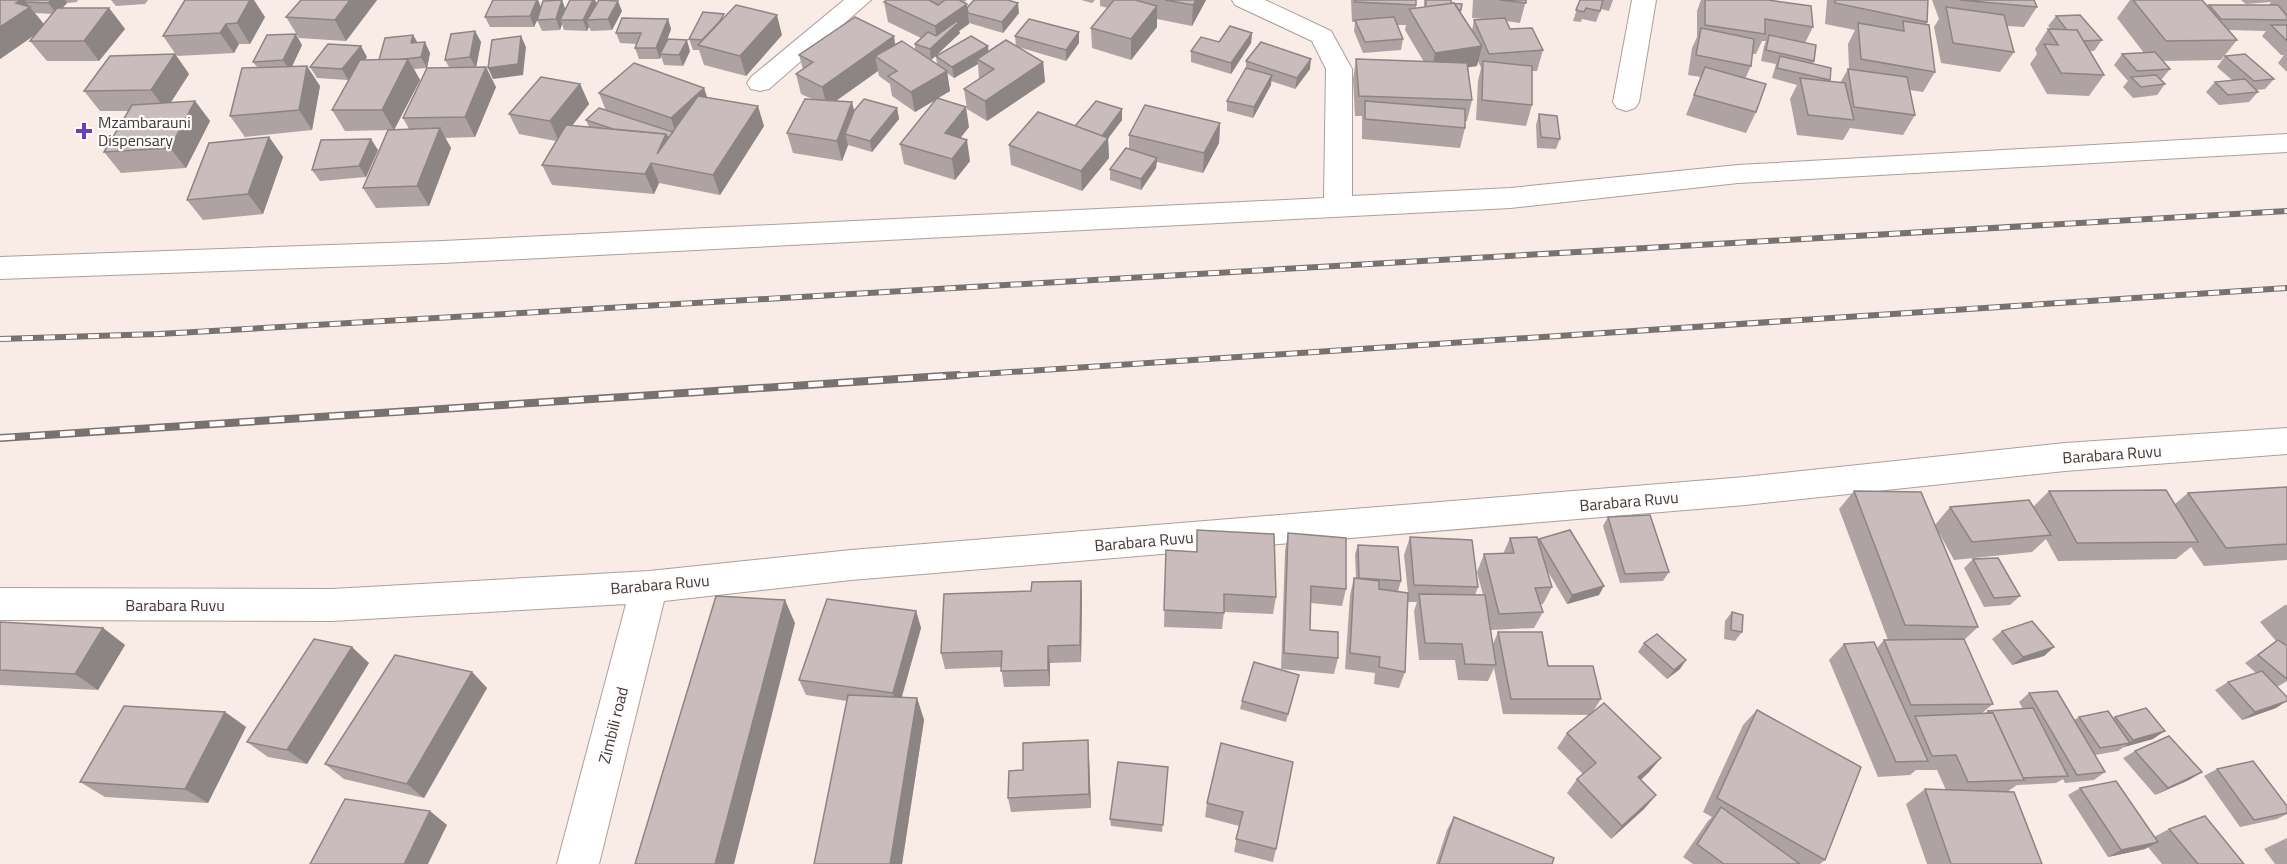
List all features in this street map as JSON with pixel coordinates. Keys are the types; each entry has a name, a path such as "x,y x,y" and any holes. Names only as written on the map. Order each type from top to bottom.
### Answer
{"street":[{"path":"760,83 859,0"},
{"path":"1244,0 1322,36 1339,69 1338,206"},
{"path":"1626,102 1644,0"},
{"path":"0,268 444,252 1510,198 1738,174 2287,143"},
{"name":"Barabara Ruvu","path":"0,604 332,605 649,587 851,565 1721,493 2065,457 2287,441"},
{"name":"Zimbili road","path":"578,864 649,587"}],"building":[{"path":"0,0 21,0 16,3 30,7 0,27"},
{"path":"24,0 52,0 48,3"},
{"path":"185,0 250,0 237,23 226,24 220,33 163,36"},
{"path":"301,0 350,0 335,20 286,17"},
{"path":"493,0 537,0 530,16 485,17"},
{"path":"562,0 556,19 537,20 543,1"},
{"path":"570,0 593,0 583,20 560,20"},
{"path":"599,0 618,1 608,19 587,20"},
{"path":"887,0 929,0 938,5 945,0 959,0 967,4 935,26 884,2"},
{"path":"974,0 1008,0 1018,3 1002,22 968,13 967,8"},
{"path":"1114,0 1135,0 1157,6 1131,39 1091,28"},
{"path":"1165,0 1196,0 1193,5"},
{"path":"1355,0 1416,0 1416,5 1355,2"},
{"path":"1426,0 1451,0 1453,3 1426,7"},
{"path":"1500,0 1526,0 1526,3"},
{"path":"1580,0 1603,0 1600,11 1586,8 1584,12 1576,10"},
{"path":"1705,0 1768,0 1811,6 1813,27 1765,19 1765,34 1705,25"},
{"path":"1835,0 1928,0 1927,22 1835,3"},
{"path":"1960,0 2034,0 2037,7"},
{"path":"2133,0 2202,0 2237,40 2166,41"},
{"path":"1454,3 1462,4 1461,10 1459,10"},
{"path":"1454,3 1482,46 1435,53 1409,9"},
{"path":"736,5 777,15 740,56 698,45"},
{"path":"2209,5 2278,5 2287,16 2287,20 2221,19"},
{"path":"1946,7 2004,15 2014,52 1953,43"},
{"path":"57,8 109,8 84,41 30,41"},
{"path":"703,12 724,14 702,40 689,39"},
{"path":"2080,15 2102,40 2083,41 2077,30 2067,30 2056,16"},
{"path":"855,17 894,36 822,87 796,74 813,62 799,55"},
{"path":"1394,17 1403,39 1365,42 1355,20"},
{"path":"622,18 668,19 656,48 635,48 641,33 616,33"},
{"path":"1505,18 1510,29 1532,28 1543,50 1489,54 1474,20"},
{"path":"1029,19 1079,32 1066,50 1015,36"},
{"path":"957,21 958,23 930,49 915,44 928,32 936,36"},
{"path":"1903,21 1929,25 1935,72 1861,59 1858,23 1904,31"},
{"path":"2271,25 2287,25 2287,41"},
{"path":"1230,26 1252,33 1231,63 1191,51 1201,37 1219,42"},
{"path":"1701,28 1754,39 1751,66 1696,55"},
{"path":"2048,29 2077,30 2104,75 2061,73 2044,44 2058,45"},
{"path":"475,31 470,57 445,60 451,34"},
{"path":"296,34 283,60 253,62 267,35"},
{"path":"413,35 411,43 425,42 421,57 379,60 385,38"},
{"path":"1769,35 1816,45 1814,61 1766,50"},
{"path":"521,36 518,64 488,68 492,40"},
{"path":"971,36 988,46 952,67 936,56"},
{"path":"668,39 687,40 679,55 660,54"},
{"path":"1006,40 1043,62 985,101 964,89 994,69 977,59"},
{"path":"902,41 947,71 911,92 888,76 897,71 875,56"},
{"path":"1261,42 1311,59 1297,78 1246,61"},
{"path":"328,44 361,46 342,69 310,67"},
{"path":"2155,52 2170,69 2137,71 2122,54"},
{"path":"175,54 151,90 84,91 110,56"},
{"path":"2245,54 2274,79 2254,81 2225,56"},
{"path":"1780,56 1831,68 1830,80 1777,68"},
{"path":"408,59 382,110 332,110 360,60"},
{"path":"1356,59 1467,63 1472,100 1359,96"},
{"path":"1483,61 1532,66 1532,105 1482,100"},
{"path":"634,63 704,88 671,118 599,93"},
{"path":"307,66 299,110 230,116 242,68"},
{"path":"486,67 465,117 403,118 427,68"},
{"path":"1705,67 1766,84 1756,112 1694,95"},
{"path":"1246,68 1272,75 1254,107 1227,101"},
{"path":"1848,69 1907,77 1915,115 1854,107"},
{"path":"2156,75 2165,84 2141,87 2131,77"},
{"path":"541,77 580,84 550,121 509,114"},
{"path":"1800,78 1845,83 1854,120 1808,115"},
{"path":"2245,79 2258,92 2228,95 2215,82"},
{"path":"698,96 758,106 713,175 651,163 645,174 542,165 566,125 666,134 657,154"},
{"path":"937,98 966,107 945,133 967,140 952,159 900,144"},
{"path":"805,99 852,102 837,141 787,133"},
{"path":"864,99 897,108 870,141 845,134 854,111"},
{"path":"195,101 170,148 104,152 132,105"},
{"path":"1096,101 1122,109 1102,136 1075,126"},
{"path":"1365,101 1465,109 1465,128 1365,119"},
{"path":"1145,105 1220,123 1204,153 1129,135"},
{"path":"599,108 673,132 668,138 666,134 613,129 586,120"},
{"path":"1038,112 1108,138 1081,171 1009,145"},
{"path":"1539,114 1557,116 1560,139 1541,137"},
{"path":"440,128 417,186 363,188 388,130"},
{"path":"269,137 248,194 187,200 209,143"},
{"path":"371,139 359,166 312,170 321,140"},
{"path":"1126,148 1157,158 1141,179 1110,169"},
{"path":"2287,487 2287,544 2226,548 2188,493"},
{"path":"2166,490 2198,542 2077,543 2049,491"},
{"path":"1854,491 1921,492 1978,627 1905,625"},
{"path":"2029,500 2051,535 1972,542 1950,507"},
{"path":"1650,515 1669,572 1625,574 1608,517"},
{"path":"1197,530 1274,534 1276,597 1224,594 1224,613 1164,610 1166,550 1197,552"},
{"path":"1570,530 1604,586 1572,595 1539,539"},
{"path":"1288,533 1346,538 1346,589 1311,586 1310,630 1338,632 1338,658 1284,653"},
{"path":"1410,537 1472,540 1478,587 1414,585"},
{"path":"1537,537 1552,587 1535,588 1543,612 1499,614 1484,554 1514,553 1510,538"},
{"path":"1358,545 1398,547 1401,581 1359,578"},
{"path":"1998,558 2020,596 1994,598 1973,559"},
{"path":"1354,578 1379,581 1379,589 1408,593 1405,672 1379,667 1380,657 1350,653"},
{"path":"1081,581 1080,645 1048,646 1048,670 1001,671 1002,651 941,653 944,594 1031,591 1032,582"},
{"path":"1419,594 1485,595 1496,665 1465,664 1462,644 1425,643"},
{"path":"716,596 785,600 715,864 635,864"},
{"path":"827,599 916,611 893,693 799,680"},
{"path":"1732,612 1743,615 1742,632 1731,630"},
{"path":"2032,621 2054,647 2023,657 2002,631"},
{"path":"0,622 103,628 75,674 0,670"},
{"path":"1498,632 1542,632 1548,666 1593,666 1601,699 1511,699"},
{"path":"1657,634 1686,660 1674,670 1644,643"},
{"path":"314,639 352,647 287,750 247,742"},
{"path":"1964,639 1993,704 1911,705 1884,640"},
{"path":"2278,640 2287,646 2287,679 2258,655"},
{"path":"1874,642 1928,761 1896,762 1844,644"},
{"path":"395,655 472,672 407,784 325,764"},
{"path":"1254,662 1299,675 1288,714 1242,701"},
{"path":"2262,671 2287,697 2287,701 2255,712 2228,682"},
{"path":"2057,691 2105,772 2077,775 2029,693"},
{"path":"848,695 917,698 890,864 814,864"},
{"path":"1604,703 1661,758 1638,777 1656,795 1622,826 1577,779 1596,763 1567,733"},
{"path":"124,706 225,712 185,789 80,782"},
{"path":"2033,708 2068,776 2023,778 1993,713 1988,711"},
{"path":"2146,708 2165,731 2133,740 2115,717"},
{"path":"1757,710 1861,767 1825,860 1717,798"},
{"path":"2108,711 2130,743 2100,748 2079,717"},
{"path":"1993,713 2024,780 1968,782 1956,755 1932,756 1915,716"},
{"path":"2169,736 2202,772 2168,788 2135,751"},
{"path":"1088,740 1089,794 1008,798 1009,771 1023,770 1023,743"},
{"path":"1221,743 1293,762 1276,849 1236,839 1243,812 1207,803"},
{"path":"2253,761 2287,806 2287,813 2254,820 2217,769"},
{"path":"1118,762 1168,767 1163,825 1110,819"},
{"path":"2116,781 2158,842 2121,850 2080,788"},
{"path":"1925,789 2014,792 2042,864 1951,864"},
{"path":"345,799 430,811 404,864 310,864"},
{"path":"1721,807 1800,864 1724,864 1697,844"},
{"path":"2205,816 2244,864 2198,864 2169,829"},
{"path":"1454,817 1554,858 1552,864 1439,864"}],"railway":[{"path":"0,339 159,334 2287,211"},
{"path":"935,377 2287,288"},
{"path":"0,438 958,375"}],"place":[{"name":"Mzambarauni Dispensary","path":"84,131"}]}
